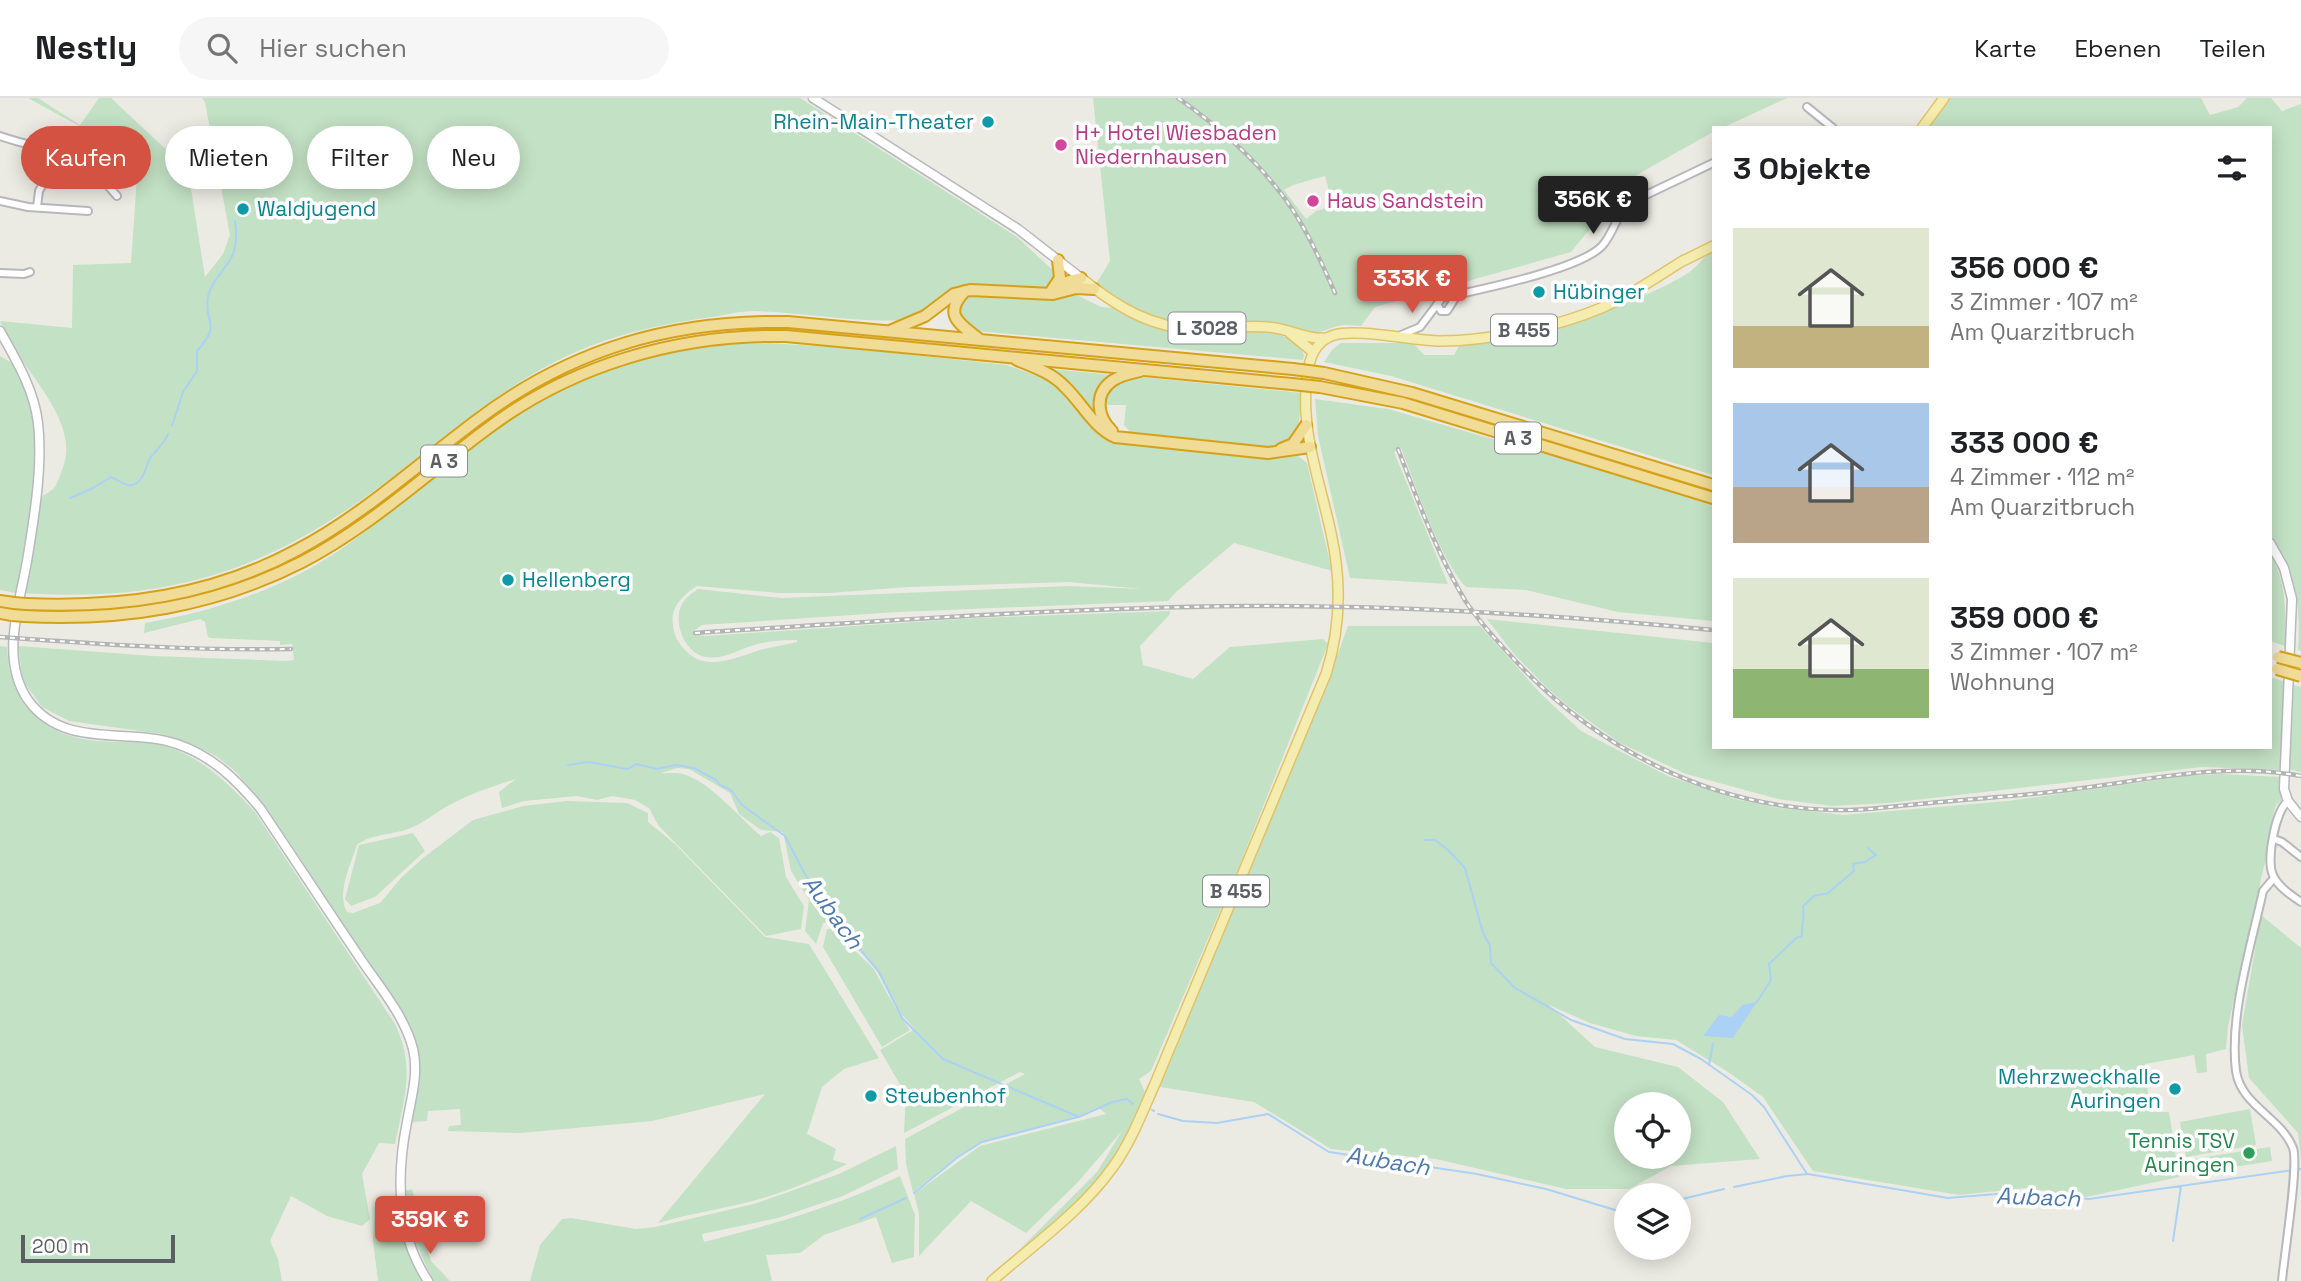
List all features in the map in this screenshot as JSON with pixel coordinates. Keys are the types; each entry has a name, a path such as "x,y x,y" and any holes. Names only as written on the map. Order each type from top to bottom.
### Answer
{"highway":[{"path":"1048,293 1060,278 1058,260"},
{"path":"1048,293 1069,281 1081,278"},
{"path":"1067,290 1081,278"},
{"path":"890,331 919,319 950,297 965,291 981,289 1048,293 1081,287 1094,289"},
{"path":"965,291 954,306 954,316 979,339"},
{"name":"A 3","path":"0,601 84,605 158,598 206,587 264,566 298,550 340,524 514,393 564,366 617,344 672,330 730,323 788,322 1324,373 1412,393 1712,485"},
{"name":"A 3","path":"0,613 85,618 148,612 210,599 258,583 304,561 347,535 485,430 523,404 570,379 645,352 725,337 766,336 1005,355 1320,387 1403,403 1712,498"},
{"path":"1005,355 1054,377 1104,431 1115,437 1268,453 1284,453 1310,447"},
{"path":"1124,438 1111,430 1101,417 1101,394 1105,387 1117,378 1144,369"},
{"path":"1293,444 1306,425"},
{"path":"1268,453 1293,444 1300,443 1310,447"},
{"path":"2274,655 2301,663"},
{"path":"2273,668 2301,676"}],"main road":[{"name":"L 3028","path":"813,98 1018,229 1094,289 1133,314 1169,326 1197,329 1255,326 1282,329 1315,338 1328,338"},
{"path":"1923,126 1944,98"},
{"name":"B 455","path":"1328,338 1346,333 1427,341 1475,339 1555,322 1594,310 1633,285 1712,246"},
{"path":"1282,329 1313,352"},
{"path":"0,331 6,349 24,374 35,405 38,424 36,488 12,647 14,671 20,688 42,715 73,731 151,738 200,753 220,766 260,807 389,1001 410,1040 415,1059 414,1079 400,1159 400,1189 411,1243 420,1269 428,1281"},
{"path":"1303,335 1312,344 1313,352"},
{"path":"1313,352 1328,338"},
{"name":"B 455","path":"992,1281 1088,1197 1125,1149 1322,685 1337,634 1339,581 1331,533 1306,425 1306,377 1313,352"},
{"path":"2272,547 2284,568 2292,599 2284,789 2288,802 2301,817"}],"street":[{"path":"1808,107 1831,126"},
{"path":"0,136 21,142"},
{"path":"1388,337 1415,330 1442,298 1583,259 1603,245 1627,204 1712,163"},
{"path":"37,207 40,189"},
{"path":"111,189 117,196"},
{"path":"0,201 88,211"},
{"path":"0,273 30,272"},
{"path":"1437,304 1440,311 1447,311 1457,295"},
{"path":"2288,802 2279,811 2269,859 2274,878 2301,902"},
{"path":"2274,839 2301,857"},
{"path":"2274,878 2263,891 2237,1013 2236,1073 2245,1095 2268,1117 2292,1147 2294,1170 2282,1281"}],"green space":[{"path":"28,98 38,98 80,125 99,98 111,98 141,126 79,126"},
{"path":"202,98 800,98 1017,237 1057,274 1053,282 1042,289 967,286 919,315 902,320 865,320 749,311 644,329 604,341 542,369 514,386 339,515 297,540 255,560 169,586 123,593 21,593 34,501 56,485 66,451 64,432 56,413 8,339 0,321 72,328 73,265 131,263 136,189 151,189 151,135 165,148 165,189 191,189 205,277 223,254 230,235 221,189 293,189 293,126 210,126"},
{"path":"1093,98 1787,98 1726,126 1712,126 1712,133 1610,190 1593,225 1571,252 1375,307 1361,326 1342,325 1314,332 1271,323 1199,323 1160,319 1119,301 1096,284 1110,261","holes":["1325,176 1329,191 1336,190 1339,204 1316,211 1306,219 1284,190"]},
{"path":"1949,98 2201,98 2210,115 2238,107 2247,98 2271,98 2282,111 2301,104 2301,651 2298,650 2299,619 2295,590 2286,562 2272,539 2272,126 1928,126"},
{"path":"1712,253 1712,475 1391,376 1324,362 1341,343 1413,343 1424,355 1454,355 1460,344 1572,322 1615,308 1689,273"},
{"path":"967,294 1054,298 1075,294 1101,307 1115,308 1146,324 1171,330 1224,328 1282,335 1295,343 1304,355 1303,360 976,331 959,320 957,305"},
{"path":"769,343 847,348 1007,365 1051,381 1115,440 1277,458 1298,456 1307,463 1332,571 1234,543 1168,601 898,612 702,625 695,630 698,635 705,636 975,618 1170,611 1140,646 1143,665 1193,679 1230,647 1323,639 1328,644 1238,869 1151,1071 1139,1079 1145,1092 1125,1135 1102,1173 1068,1209 1020,1252 1019,1250 1097,1172 1122,1131 1077,1183 1026,1233 971,1201 919,1256 919,1213 914,1194 980,1146 1106,1114 1098,1107 1079,1116 981,1142 957,1157 913,1192 906,1164 905,1139 1025,1074 1020,1072 904,1133 906,1095 880,1050 915,1029 901,1014 874,966 832,922 823,923 816,944 805,931 809,900 791,871 783,832 761,830 739,814 730,793 689,769 678,768 661,773 680,773 693,778 714,792 761,836 770,832 779,838 786,877 804,906 801,929 766,936 658,825 649,808 635,800 612,796 597,800 577,796 524,801 502,808 499,792 516,779 459,800 408,829 362,841 357,845 348,870 343,896 347,912 353,913 380,903 423,858 473,820 523,806 567,801 627,803 648,813 648,822 675,844 765,937 809,944 879,1058 844,1069 822,1087 807,1134 836,1149 833,1160 847,1164 760,1199 658,1223 765,1094 652,1121 520,1133 448,1131 449,1126 461,1125 460,1109 428,1111 427,1121 411,1122 419,1062 386,990 286,837 236,772 216,756 162,734 69,721 42,707 23,681 18,646 153,656 294,660 292,644 280,645 280,641 211,638 208,637 205,622 200,619 144,633 145,623 217,607 286,581 308,569 356,539 514,417 591,375 633,360 676,350 713,345","holes":["1069,582 1142,589 1069,586 781,598 698,589 684,602 679,611 679,619 682,636 699,655 719,657 759,644 797,640 720,662 692,656 678,641 673,625 679,602 697,586 779,593 829,593 908,587"]},
{"path":"0,356 12,363 33,406 36,449 34,490 16,593 0,590"},
{"path":"1050,369 1114,375 1097,416"},
{"path":"1131,376 1302,393 1298,430 1288,444 1263,450 1135,437 1124,425 1126,405 1102,405 1110,386"},
{"path":"1315,399 1388,409 1712,504 1712,621 1618,612 1526,590 1466,587 1438,540 1401,448 1394,452 1448,584 1350,578 1318,436"},
{"path":"2272,558 2282,587 2285,646 2272,642"},
{"path":"1487,619 1712,643 1712,749 2272,749 2272,678 2286,682 2281,770 2202,767 1889,803 1832,806 1778,799 1686,774 1620,743 1568,706 1514,654"},
{"path":"1348,626 1480,626 1543,696 1581,731 1668,776 1735,799 1772,807 1844,815 2008,801 2186,776 2221,774 2281,777 2281,801 2274,812 2228,1026 2226,1049 2206,1054 2207,1072 2197,1073 2194,1055 2145,1064 2150,1112 2169,1112 2179,1177 2086,1197 2026,1188 1959,1195 1813,1171 1763,1097 1728,1072 1676,1040 1636,1036 1590,1023 1549,1005 1595,1047 1678,1067 1723,1102 1760,1159 1691,1164 1691,1092 1614,1092 1614,1169 1666,1169 1640,1183 1614,1183 1614,1189 1566,1189 1436,1159 1331,1149 1254,1102 1160,1087 1324,692"},
{"path":"0,646 7,647 9,667 22,700 44,724 77,738 166,746 204,765 235,792 255,812 395,1024 405,1055 406,1084 395,1144 379,1143 362,1174 370,1219 362,1226 327,1216 291,1196 270,1241 278,1259 282,1281 0,1281"},
{"path":"2294,685 2301,687 2301,772 2288,769"},
{"path":"413,833 425,851 375,897 351,906 345,899 359,845"},
{"path":"2261,915 2301,948 2301,1158 2298,1133 2249,1078 2242,1025"},
{"path":"827,929 832,929 873,968 910,1030 882,1047 823,947"},
{"path":"2250,1109 2256,1145 2186,1157 2180,1122"},
{"path":"896,1146 898,1169 843,1196 778,1218 702,1234 704,1242 780,1221 852,1197 900,1176 915,1215 914,1257 892,1263 876,1217 824,1235 800,1253 766,1255 772,1281 530,1281 540,1245 562,1219 571,1218 636,1229 655,1227 754,1204 839,1174"},
{"name":"Tennis TSV Auringen","path":"2270,1147 2272,1161 2188,1174 2186,1160"},
{"path":"412,1189 431,1261 450,1281 433,1281 415,1241 404,1191"},
{"path":"384,1197 399,1202 409,1253 422,1281 378,1281 373,1241 375,1205"}],"water":[{"path":"1757,1002 1733,1038 1703,1036 1719,1015 1732,1017 1742,1005"}],"waterway":[{"path":"172,426 183,392 197,371 197,351 205,342 211,328 208,296 212,285 232,256 236,236 235,221"},
{"path":"70,498 111,477 127,485 136,483 168,434"},
{"name":"Aubach","path":"568,765 588,762 628,769 636,764 657,769 676,765 694,768 716,780 731,790 742,805 785,836 806,876 827,899 832,916 879,972 902,1018 943,1059 1079,1117 1112,1102 1127,1099 1133,1104"},
{"path":"1424,840 1435,840 1465,868 1483,933 1490,946 1491,963 1515,988 1571,1020 1625,1039 1673,1044 1701,1059 1752,1095 1764,1107 1807,1174"},
{"path":"1757,1002 1771,980 1769,964 1796,938 1802,936 1803,906 1814,896 1828,893 1854,871 1853,864 1865,862 1876,855 1868,848"},
{"path":"1709,1065 1713,1043"},
{"name":"Aubach","path":"1158,1114 1183,1121 1217,1123 1268,1114 1329,1152 1477,1174 1546,1189 1614,1210"},
{"name":"Aubach","path":"914,1193 958,1157 982,1142 1078,1117"},
{"name":"Aubach","path":"1734,1187 1808,1174 1948,1198 2021,1192 2089,1199 2301,1169"},
{"path":"2173,1241 2181,1186"},
{"name":"Aubach","path":"1691,1197 1724,1189"},
{"name":"Aubach","path":"860,1219 906,1198"}],"railway":[{"path":"1178,98 1229,138 1274,184 1304,229 1335,293"},
{"path":"1398,449 1446,565 1466,602 1499,643 1544,689 1580,719 1618,745 1659,767 1702,785 1746,798 1792,807 1849,810 2042,793 2180,774 2240,771 2301,776"},
{"path":"695,633 1038,612 1244,606 1478,612 1712,630"},
{"path":"0,637 182,648 291,649"}],"place":[{"name":"Rhein-Main-Theater","path":"988,122"},
{"name":"H+ Hotel Wiesbaden Niedernhausen","path":"1061,145"},
{"name":"Haus Sandstein","path":"1313,201"},
{"name":"Waldjugend","path":"243,209"},
{"name":"Hübinger","path":"1539,292"},
{"name":"Hellenberg","path":"508,580"},
{"name":"Mehrzweckhalle Auringen","path":"2175,1089"},
{"name":"Steubenhof","path":"871,1096"},
{"name":"Tennis TSV Auringen","path":"2249,1153"}]}
